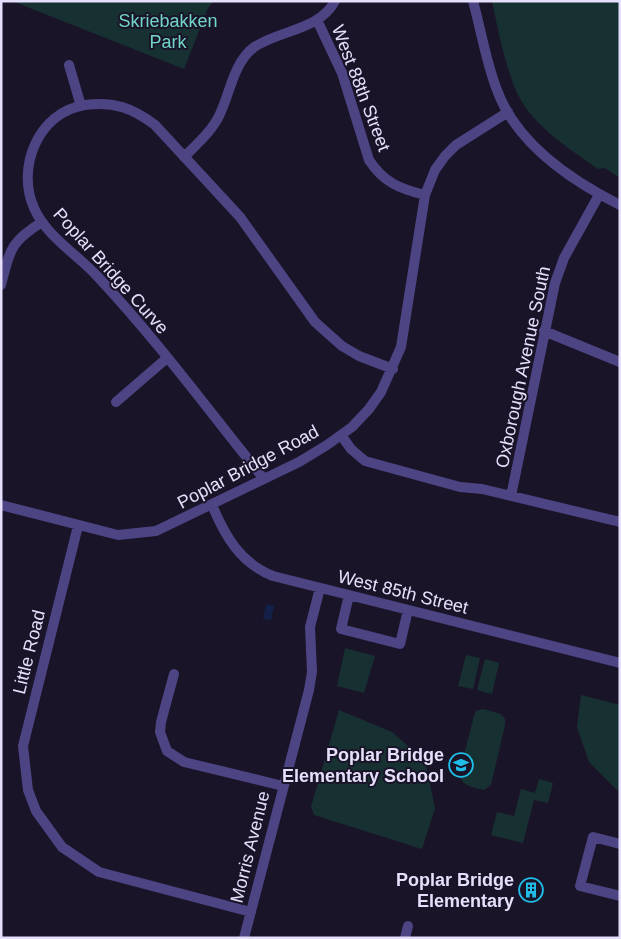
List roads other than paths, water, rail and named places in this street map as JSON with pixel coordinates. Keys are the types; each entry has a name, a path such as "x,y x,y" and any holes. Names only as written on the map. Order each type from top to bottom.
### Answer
{"street":[{"path":"184,157 203,139 215,123 245,57 265,42 317,20 335,1"},
{"path":"473,1 496,89 508,112 522,132 552,162 599,195 620,205"},
{"name":"West 88th Street","path":"317,20 342,73 369,160 376,171 397,187 426,195"},
{"path":"69,65 80,106"},
{"name":"Poplar Bridge Curve","path":"264,479 167,358 98,277 42,222 28,191 27,174 30,157 36,141 46,127 59,116 80,106 109,104 126,107 141,114 155,125 240,217 314,322 342,346 359,356 393,369"},
{"name":"Poplar Bridge Road","path":"1,505 118,535 137,535 156,531 212,505 299,462 341,435 369,409 393,369 406,324 426,195 435,170 444,156 470,135 508,112"},
{"name":"Oxborough Avenue South","path":"511,496 555,283 564,258 599,195"},
{"path":"1,285 12,248 26,232 42,222"},
{"path":"544,331 620,362"},
{"path":"116,402 167,358"},
{"path":"341,435 357,456 374,464 460,487 511,496 620,522"},
{"name":"West 85th Street","path":"212,505 231,542 248,563 273,576 620,662"},
{"name":"Little Road","path":"78,526 27,724 24,746 28,790 36,811 62,847 99,872 250,912"},
{"name":"Morris Avenue","path":"244,938 312,672 310,627 320,588"},
{"path":"349,595 341,629 400,644 408,610"},
{"path":"174,674 160,732 167,751 184,762 283,786"},
{"path":"620,844 593,837 580,886 620,896"},
{"path":"405,938 408,926"}],"water":[{"path":"266,604 274,606 271,620 263,619"}],"place":[{"name":"Poplar Bridge Elementary School","path":"461,765"},
{"name":"Poplar Bridge Elementary","path":"531,890"}],"park label":[{"name":"Skriebakken Park","path":"168,31"}]}
